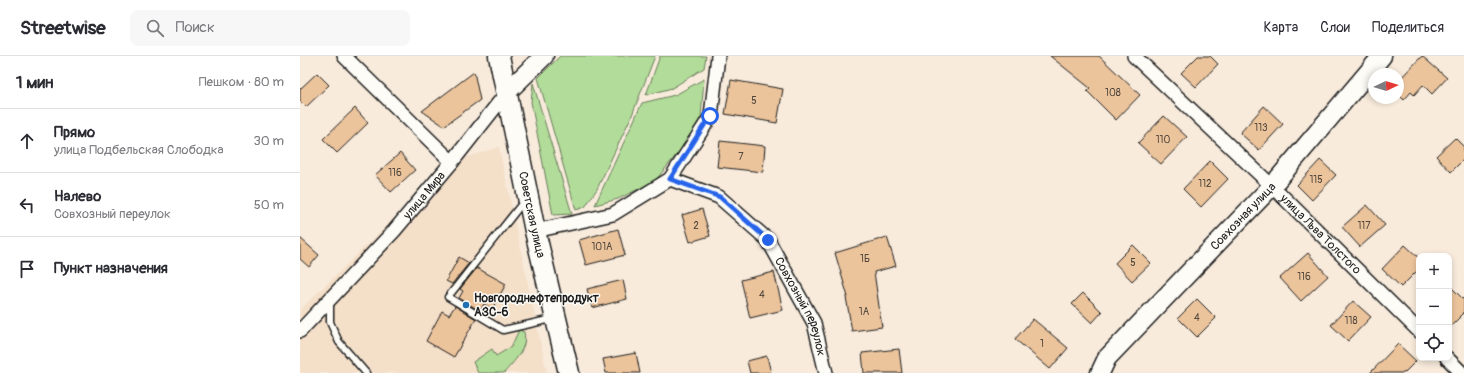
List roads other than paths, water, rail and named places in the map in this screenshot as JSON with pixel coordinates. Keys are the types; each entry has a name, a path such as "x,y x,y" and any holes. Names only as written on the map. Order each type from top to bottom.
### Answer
{"main road":[{"name":"Советская улица","path":"499,56 508,91 535,231 569,373"},
{"name":"улица Мира","path":"508,91 544,56"},
{"name":"Совхозная улица","path":"1100,373 1107,358 1272,186 1382,56"}],"street":[{"path":"344,56 452,162"},
{"path":"535,231 613,214 670,179 710,116 718,56"},
{"name":"улица Льва Толстого","path":"1134,56 1272,186 1416,328"},
{"name":"улица Мира","path":"300,331 394,231 452,162 508,91"},
{"name":"Совхозный переулок","path":"670,179 720,197 768,240 814,323 826,373"},
{"path":"1450,361 1462,373"}],"lane":[{"path":"528,195 448,297 503,330 556,318"},
{"path":"330,300 330,322 339,342 366,373"}],"place":[{"name":"Новгороднефтепродукт АЗС-6","path":"466,305"}]}
